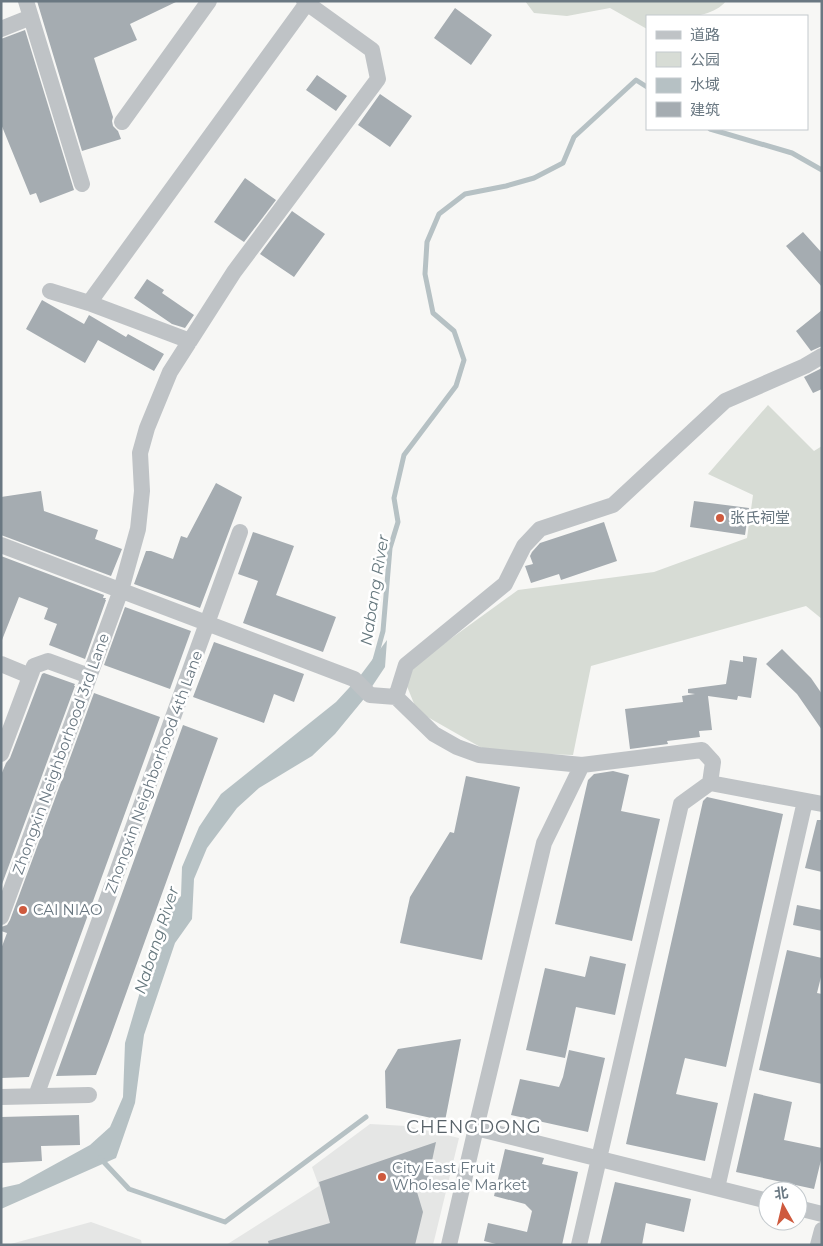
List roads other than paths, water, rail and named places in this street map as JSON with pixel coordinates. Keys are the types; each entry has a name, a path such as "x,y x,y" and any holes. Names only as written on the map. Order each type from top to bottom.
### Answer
{"street":[{"path":"26,1 82,184"},
{"path":"122,122 209,1"},
{"path":"89,302 315,5"},
{"name":"Zhongxin Neighborhood 3rd Lane","path":"1,917 121,590 138,529 142,491 140,453 147,428 170,372 234,272 378,79 372,50 315,5"},
{"path":"1,29 31,17"},
{"path":"50,291 89,302 190,341"},
{"path":"396,697 406,666 505,584 524,546 540,529 613,505 725,400 805,366 822,356"},
{"name":"Zhongxin Neighborhood 4th Lane","path":"36,1096 240,532"},
{"path":"1,545 354,679 370,695 396,697 434,734 457,747 479,755 582,765 702,750 713,762 710,782 681,804 579,1245"},
{"path":"1,754 34,666 48,661 89,676"},
{"path":"1,664 30,676"},
{"path":"449,1245 544,843 582,765"},
{"path":"710,782 822,804"},
{"path":"717,1188 806,801"},
{"path":"1,1097 89,1095"},
{"path":"476,1128 758,1198"},
{"path":"808,1210 822,1214"},
{"path":"818,1245 822,1230"}],"water":[{"path":"387,640 385,667 363,700 335,734 312,756 259,788 237,808 207,848 194,879 192,919 175,943 144,1035 135,1103 116,1158 1,1209 1,1188 19,1184 90,1145 110,1127 123,1097 125,1043 163,914 181,896 182,867 199,827 221,794 336,702 360,676"}],"waterway":[{"name":"Nabang River","path":"375,660 383,631 390,548 398,522 394,498 404,455 456,386 464,360 454,331 433,313 425,274 427,242 439,214 465,194 534,178 563,163 574,137 636,80 646,86"},
{"name":"Nabang River","path":"713,130 792,153 822,170"},
{"path":"100,1158 129,1189 225,1222 366,1117"}],"place":[{"name":"张氏祠堂","path":"720,518"},
{"name":"CAI NIAO","path":"23,910"},
{"name":"City East Fruit Wholesale Market","path":"382,1177"}],"district":[{"name":"CHENGDONG","path":"474,1127"}]}
